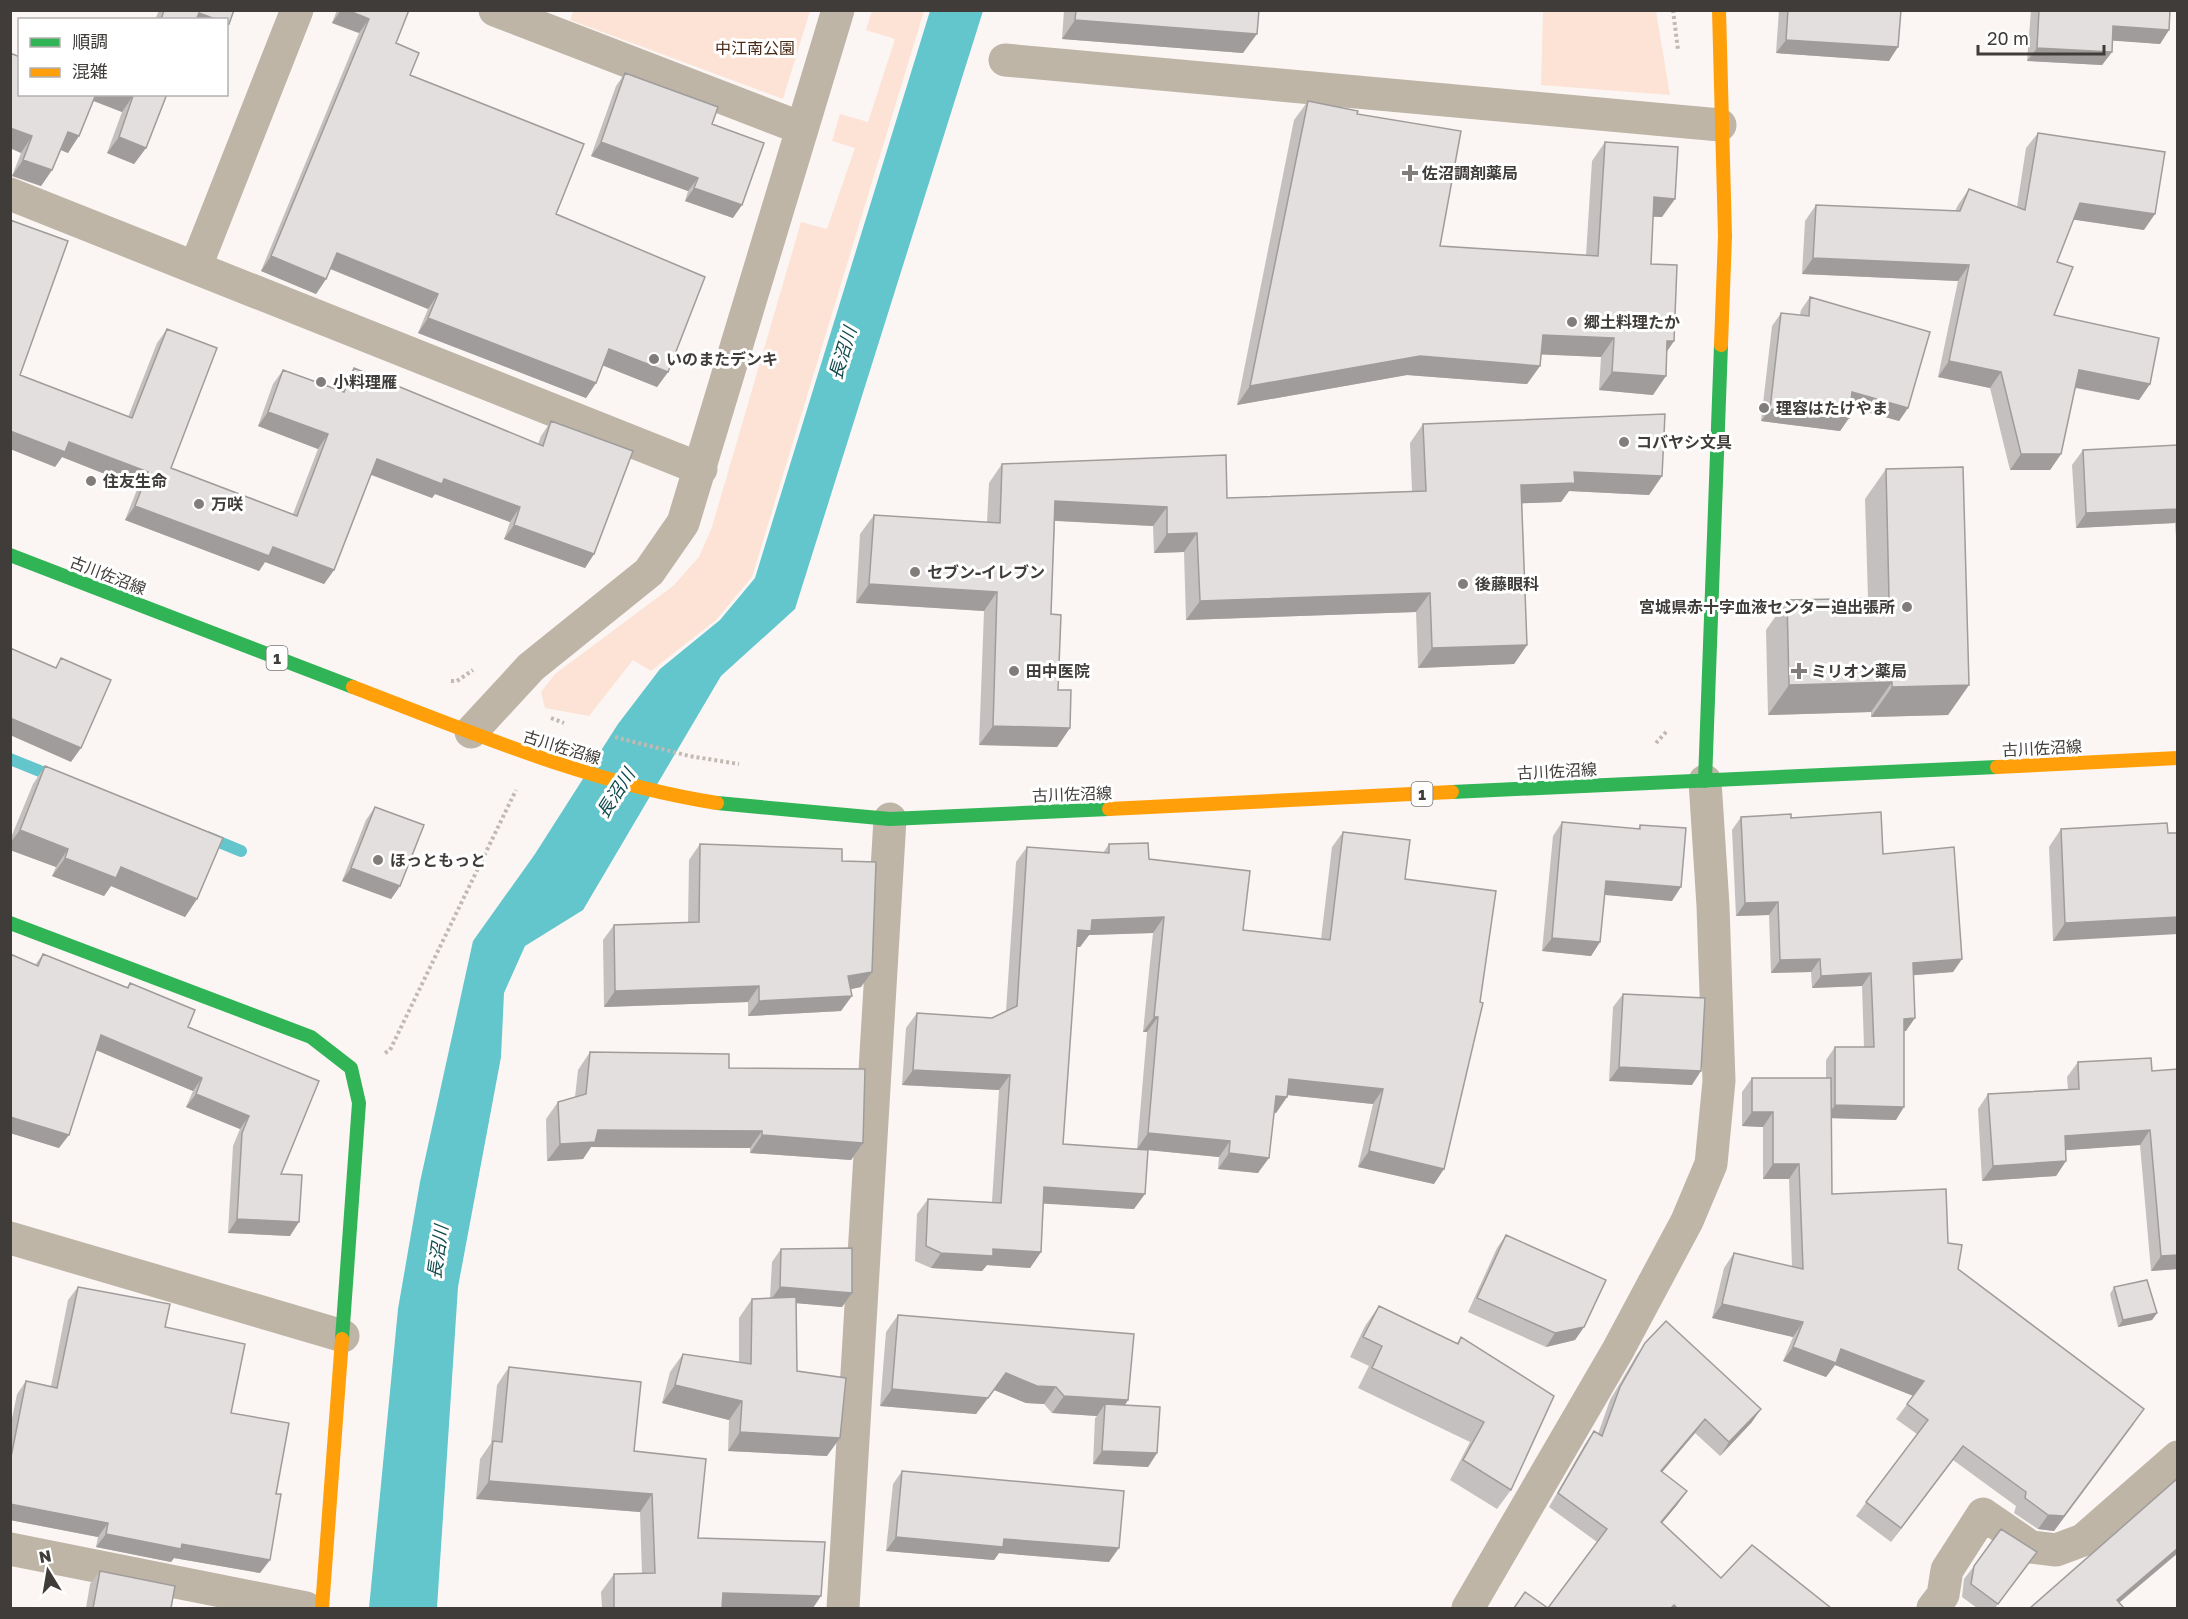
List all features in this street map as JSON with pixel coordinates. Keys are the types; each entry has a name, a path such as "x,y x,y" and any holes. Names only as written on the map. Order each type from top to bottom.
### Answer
{"main road":[{"path":"1705,781 1725,236 1719,125 1719,10"},
{"name":"古川佐沼線","path":"10,555 545,761 668,795 789,812 890,819 2178,758"},
{"path":"10,923 310,1037 351,1068 359,1103 322,1608"}],"street":[{"path":"196,266 297,10"},
{"path":"495,10 801,128"},
{"path":"471,732 531,667 649,572 683,523 838,10"},
{"path":"1005,60 1719,125"},
{"path":"10,194 196,266 701,469"},
{"path":"1468,1608 1618,1350 1687,1221 1712,1164 1719,1081 1713,906 1705,781"},
{"path":"843,1608 890,819"},
{"path":"10,1238 343,1336"},
{"path":"1933,1608 1943,1595 1947,1570 1983,1514 2031,1547 2056,1550 2083,1540 2178,1457"},
{"path":"10,1549 306,1608"}],"path":[{"path":"449,682 458,681 477,667"},
{"path":"604,734 689,756"},
{"path":"351,1068 390,1050 516,790"}],"green space":[{"name":"中江南公園","path":"574,10 810,11 783,99 570,20"},
{"path":"872,11 924,11 752,577 716,620 651,671 633,660 589,716 545,708 541,692 555,674 673,586 699,557 712,527 801,222 827,229 855,148 832,141 840,114 868,122 895,39 866,30"},
{"path":"1543,11 1656,11 1670,95 1541,85"}],"water":[{"name":"長沼川","path":"930,11 983,11 795,609 721,676 583,910 525,946 504,993 501,1057 458,1287 437,1608 369,1608 398,1309 420,1182 473,941 535,854 618,724 660,669 720,620 755,578"}],"building":[{"path":"164,10 234,10 229,24 228,18 213,18 199,13 197,18 162,18"},
{"path":"347,10 409,10 396,43 419,53 410,75 584,144 556,214 705,277 668,372 609,349 596,383 428,318 438,294 337,253 326,279 271,256 369,19"},
{"path":"1076,10 1259,10 1257,34 1075,20"},
{"path":"1788,10 1901,10 1898,47 1786,40"},
{"path":"2039,10 2170,10 2169,30 2113,26 2112,52 2037,48"},
{"path":"10,53 18,56 18,96 95,96 79,136 68,132 52,170 23,160 32,136 10,128"},
{"path":"625,73 718,107 712,124 764,143 742,205 694,188 698,178 601,142"},
{"path":"133,96 166,96 146,148 119,137"},
{"path":"1308,101 1358,111 1357,114 1461,131 1440,246 1598,256 1605,142 1678,147 1675,199 1654,197 1651,264 1677,265 1674,341 1667,341 1666,376 1612,372 1614,338 1543,335 1540,366 1420,356 1250,386"},
{"path":"2038,133 2165,152 2155,214 2080,203 2057,262 2073,267 2054,315 2159,338 2150,384 2079,370 2061,454 2021,454 2001,372 1949,361 1969,265 1813,258 1816,205 1960,211 1969,189 2025,210"},
{"path":"10,220 68,241 20,375 132,418 167,329 217,348 171,468 297,516 328,434 268,412 283,370 344,392 354,368 543,446 551,421 633,451 594,554 514,525 520,507 444,479 442,484 377,459 334,570 273,547 269,556 135,506 148,472 69,442 65,452 10,431"},
{"path":"1810,297 1930,332 1908,408 1852,392 1849,418 1770,409 1781,313 1809,316"},
{"path":"1665,414 1662,476 1574,472 1575,483 1521,485 1527,645 1432,648 1430,593 1200,601 1197,533 1167,534 1167,507 1055,501 1051,614 1061,615 1058,690 1071,690 1070,728 993,726 997,592 869,584 874,515 1000,523 1002,464 1226,455 1227,498 1426,491 1423,424"},
{"path":"2178,445 2178,509 2086,513 2083,450"},
{"path":"1963,467 1969,685 1892,687 1892,682 1789,685 1787,600 1889,598 1886,469"},
{"path":"10,648 56,668 61,658 111,680 81,748 10,718"},
{"path":"45,766 223,838 197,899 121,867 116,878 65,858 68,849 20,830"},
{"name":"ほっともっと","path":"375,807 424,825 400,886 351,868"},
{"path":"1881,812 1883,854 1954,847 1962,959 1913,963 1915,1018 1904,1019 1904,1107 1835,1105 1835,1047 1874,1047 1871,973 1821,976 1820,959 1780,960 1778,902 1745,903 1741,817 1791,814 1791,818"},
{"path":"1562,822 1640,829 1640,825 1686,828 1681,887 1606,881 1600,942 1552,938"},
{"path":"2167,823 2168,833 2178,833 2178,917 2065,923 2061,829"},
{"path":"1343,832 1410,840 1405,879 1496,891 1480,1002 1483,1003 1444,1169 1369,1151 1383,1089 1289,1079 1287,1097 1276,1096 1269,1158 1229,1153 1230,1141 1148,1133 1158,1017 1154,1017 1164,917 1092,920 1091,931 1078,930 1063,1144 1148,1150 1145,1194 1044,1187 1041,1252 993,1249 993,1256 941,1253 926,1246 928,1199 1001,1203 1010,1075 913,1070 917,1013 992,1018 1017,1006 1027,847 1109,853 1109,844 1148,843 1149,859 1250,871 1243,930 1330,940"},
{"path":"700,844 842,849 842,861 876,862 872,972 848,976 852,996 759,1001 759,986 615,991 614,925 699,922"},
{"path":"10,954 38,966 43,954 128,988 130,983 195,1010 188,1027 319,1081 281,1174 302,1175 299,1222 237,1219 242,1133 249,1116 196,1094 202,1078 101,1035 69,1135 10,1117"},
{"path":"1623,994 1705,998 1701,1071 1619,1067"},
{"path":"590,1052 729,1054 729,1068 865,1069 863,1143 762,1135 762,1131 598,1130 595,1142 560,1144 558,1102 586,1094"},
{"path":"2151,1058 2152,1071 2178,1069 2178,1255 2161,1256 2150,1130 2065,1136 2066,1161 1993,1166 1988,1094 2079,1089 2078,1062"},
{"path":"1752,1078 1831,1078 1832,1194 1946,1189 1948,1243 1962,1245 1958,1269 2144,1409 2064,1516 2048,1515 2025,1498 2026,1492 1963,1446 1901,1528 1866,1502 1928,1420 1907,1404 1924,1381 1841,1349 1836,1363 1793,1347 1803,1322 1722,1304 1734,1253 1803,1269 1799,1164 1773,1164 1773,1112 1752,1112"},
{"path":"1506,1235 1606,1280 1584,1327 1555,1333 1477,1298"},
{"path":"852,1248 852,1293 780,1287 781,1249"},
{"path":"2147,1280 2157,1313 2123,1320 2114,1287"},
{"path":"78,1287 170,1304 165,1327 245,1344 231,1413 289,1423 276,1494 281,1494 270,1560 182,1544 181,1549 106,1534 108,1523 10,1504 10,1462 26,1381 57,1388"},
{"path":"796,1297 797,1371 846,1378 840,1438 740,1432 742,1401 675,1385 683,1354 751,1364 752,1299"},
{"path":"1379,1306 1458,1344 1461,1337 1554,1396 1511,1490 1463,1460 1484,1422 1372,1368 1382,1346 1363,1337"},
{"path":"898,1315 1134,1334 1128,1400 1064,1396 1056,1387 1037,1386 1006,1373 988,1398 892,1389"},
{"path":"1666,1321 1761,1409 1729,1442 1705,1419 1661,1471 1687,1491 1661,1522 1721,1578 1752,1545 1831,1608 1677,1608 1674,1605 1671,1608 1548,1608 1607,1529 1558,1493 1594,1431 1602,1436 1620,1387 1645,1343"},
{"path":"509,1367 641,1382 634,1451 706,1459 698,1538 825,1542 821,1596 723,1593 722,1608 614,1608 614,1574 655,1573 652,1494 489,1481 493,1441 502,1442"},
{"path":"1105,1404 1160,1407 1157,1453 1102,1451"},
{"path":"902,1471 1124,1491 1119,1548 1004,1539 1003,1547 896,1537"},
{"path":"2178,1478 2178,1548 2117,1600 2124,1608 2030,1608"},
{"path":"2001,1529 2037,1552 1998,1604 1971,1584 1974,1566"},
{"path":"100,1571 175,1586 171,1608 93,1608"},
{"path":"1525,1592 1548,1608 1514,1608"}],"waterway":[{"path":"10,759 57,778"},
{"path":"207,837 241,851"}],"traffic: fast":[{"path":"1705,781 1721,345"},
{"path":"10,555 353,687"},
{"path":"1452,792 1997,767"},
{"path":"717,803 890,819 1109,809"},
{"path":"10,923 311,1037 351,1068 359,1103 342,1339"}],"traffic: slow":[{"path":"1719,10 1725,236 1721,345"},
{"path":"353,687 487,739 577,770 623,783 717,803"},
{"path":"1997,767 2178,758"},
{"path":"1109,809 1452,792"},
{"path":"322,1608 342,1339"}],"place":[{"name":"佐沼調剤薬局","path":"1410,173"},
{"name":"郷土料理たか","path":"1572,322"},
{"name":"いのまたデンキ","path":"654,359"},
{"name":"小料理雁","path":"321,382"},
{"name":"理容はたけやま","path":"1764,408"},
{"name":"コバヤシ文具","path":"1624,442"},
{"name":"住友生命","path":"91,481"},
{"name":"万咲","path":"199,504"},
{"name":"セブン-イレブン","path":"915,572"},
{"name":"後藤眼科","path":"1463,584"},
{"name":"宮城県赤十字血液センター迫出張所","path":"1907,607"},
{"name":"田中医院","path":"1014,671"},
{"name":"ミリオン薬局","path":"1799,671"},
{"name":"ほっともっと","path":"378,860"}]}
